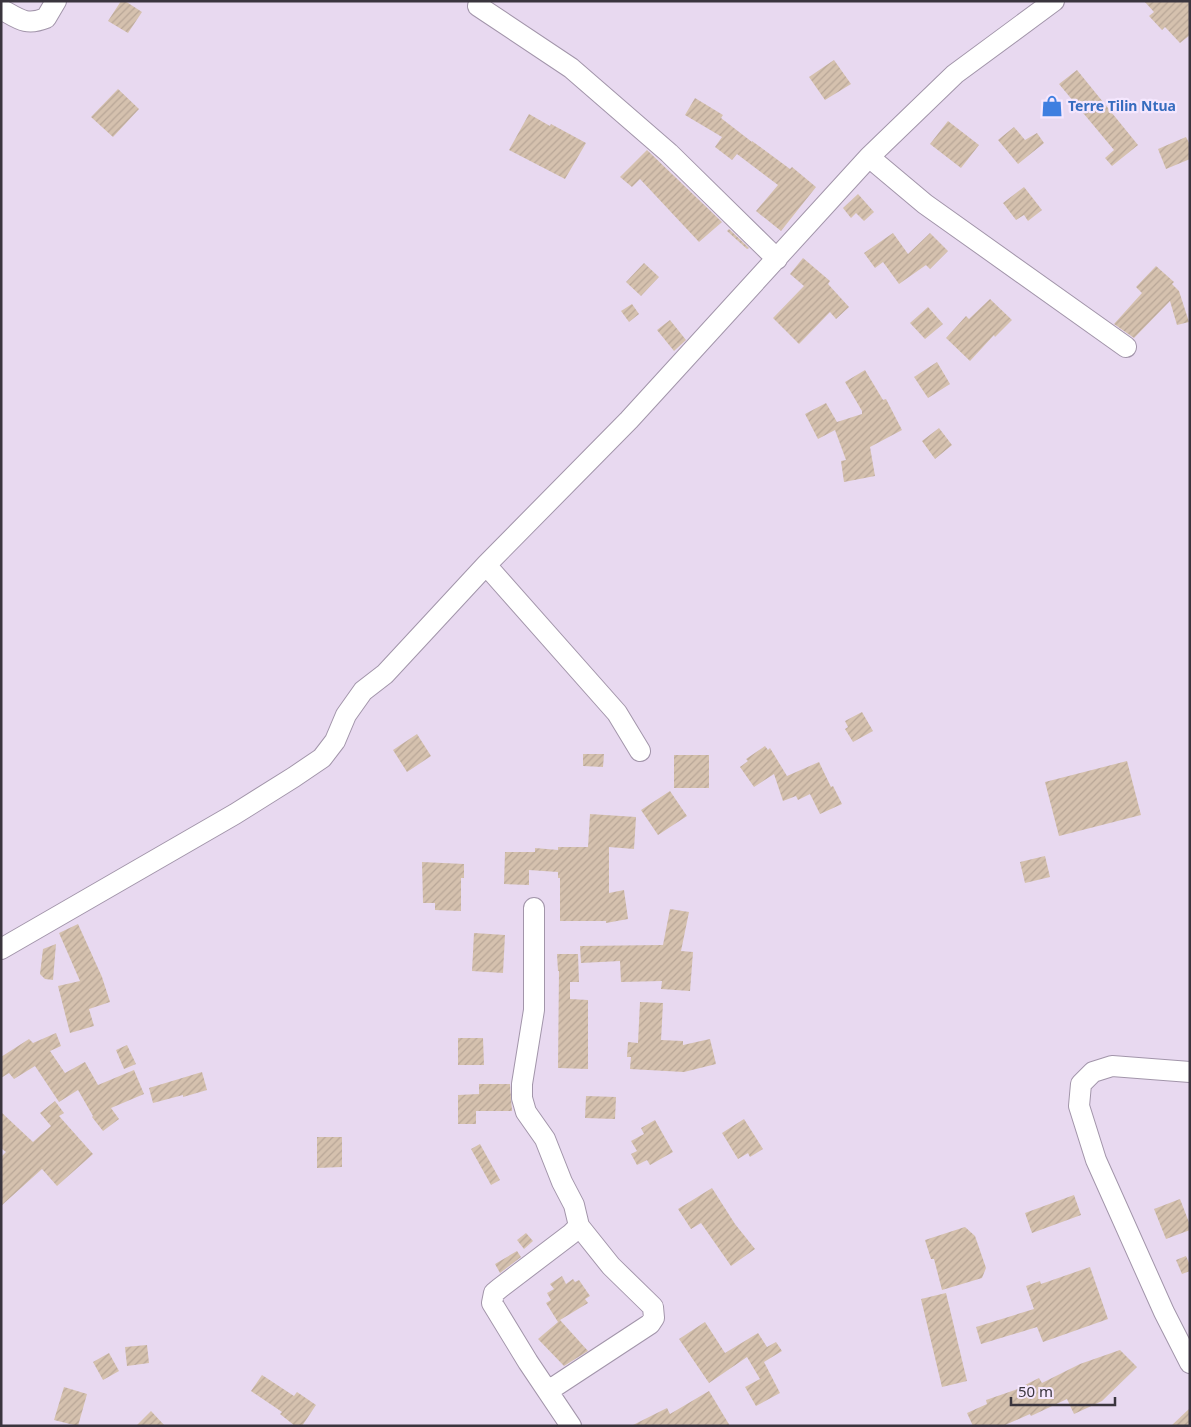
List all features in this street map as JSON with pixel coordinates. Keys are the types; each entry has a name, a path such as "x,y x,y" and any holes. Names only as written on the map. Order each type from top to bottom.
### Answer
{"street":[{"path":"1,9 22,20 35,22 46,18 56,1"},
{"path":"1,949 235,814 294,778 322,758 335,741 346,715 363,692 385,674 486,565 629,420 869,158 955,74 1054,1"},
{"path":"478,6 571,68 669,153 778,259"},
{"path":"869,158 924,204 1126,348"},
{"path":"486,565 617,713 640,751"},
{"path":"534,908 534,1010 522,1084 522,1098 526,1112 544,1139 562,1182 574,1204 579,1226 611,1266 653,1307 654,1318 650,1324 548,1391"},
{"path":"1190,1072 1112,1066 1093,1072 1081,1084 1079,1106 1096,1160 1164,1312 1190,1363"},
{"path":"571,1426 528,1362 492,1302 494,1293 579,1226"}],"building":[{"path":"121,1 125,1 142,12 128,33 108,21"},
{"path":"1144,1 1190,1 1190,35 1180,43 1165,27 1162,30 1149,16 1154,12"},
{"path":"834,60 851,84 825,100 809,77"},
{"path":"1077,70 1138,145 1112,166 1105,158 1114,150 1059,84"},
{"path":"118,89 139,109 113,137 91,117"},
{"path":"695,98 723,115 721,118 752,142 790,169 792,167 816,187 781,231 756,211 778,185 737,154 732,160 715,147 722,137 685,115"},
{"path":"529,114 586,143 565,179 509,150"},
{"path":"948,121 979,145 961,168 930,144"},
{"path":"1014,127 1025,140 1037,133 1044,143 1018,164 998,140"},
{"path":"1186,137 1190,145 1190,159 1166,169 1158,149"},
{"path":"647,150 722,222 699,242 640,179 632,187 620,177"},
{"path":"1024,187 1042,210 1028,221 1024,215 1016,220 1003,203"},
{"path":"858,194 874,212 864,221 856,213 851,218 843,208"},
{"path":"729,229 749,248 747,249 727,231"},
{"path":"893,233 908,254 930,233 948,251 930,269 926,265 899,284 883,262 875,268 864,253"},
{"path":"803,258 830,281 828,284 849,307 836,319 830,312 799,344 773,318 804,286 790,274"},
{"path":"644,263 659,277 641,296 626,282"},
{"path":"1156,266 1174,282 1172,284 1179,291 1189,322 1177,325 1170,301 1134,338 1114,324 1142,293 1136,287"},
{"path":"990,299 1012,320 995,337 994,335 970,361 946,338 966,316 969,319"},
{"path":"632,304 639,314 629,322 621,311"},
{"path":"928,307 943,324 925,339 910,323"},
{"path":"670,320 686,340 674,351 657,330"},
{"path":"937,362 950,384 928,398 914,377"},
{"path":"865,370 883,400 886,399 902,430 870,447 875,476 844,482 841,461 846,460 835,430 818,439 805,414 826,403 837,422 862,414 845,382"},
{"path":"939,428 952,445 935,459 922,441"},
{"path":"862,712 873,731 853,742 845,729 848,727 845,721"},
{"path":"417,734 431,756 407,772 393,750"},
{"path":"765,746 768,750 770,748 787,776 819,762 842,804 820,814 810,794 798,800 796,796 783,801 774,774 754,787 740,767 748,761 746,759"},
{"path":"583,754 604,754 603,767 583,766"},
{"path":"674,755 709,755 709,788 674,788"},
{"path":"1127,761 1141,815 1059,836 1045,782"},
{"path":"670,791 687,816 658,835 641,810"},
{"path":"590,814 636,817 634,849 609,847 609,893 624,890 628,919 606,923 606,921 560,921 560,878 558,878 558,872 529,870 529,885 504,884 505,852 535,852 535,848 558,850 558,847 588,847"},
{"path":"1045,856 1050,877 1025,883 1020,862"},
{"path":"422,862 464,864 464,878 461,878 461,911 435,910 435,903 423,903"},
{"path":"670,909 689,912 681,951 693,952 690,991 661,989 662,981 621,982 620,961 581,963 580,946 663,945"},
{"path":"78,924 102,977 110,1002 89,1009 94,1026 70,1033 58,986 80,981 59,933"},
{"path":"474,933 505,935 503,973 472,971"},
{"path":"56,944 53,980 45,979 40,974 43,949"},
{"path":"557,954 578,954 579,982 570,982 570,999 588,1000 588,1069 558,1068 559,971"},
{"path":"640,1002 663,1003 661,1040 683,1041 683,1045 710,1039 716,1064 684,1072 630,1069 631,1057 627,1057 628,1042 638,1043"},
{"path":"56,1033 61,1046 50,1051 65,1073 85,1062 98,1085 134,1070 144,1094 111,1108 119,1119 103,1131 92,1117 78,1090 59,1102 35,1066 14,1079 9,1073 1,1078 1,1057 29,1039 33,1043"},
{"path":"458,1038 483,1038 484,1065 458,1065"},
{"path":"127,1045 136,1064 124,1069 116,1050"},
{"path":"202,1072 207,1090 153,1103 149,1088"},
{"path":"479,1084 510,1084 512,1111 476,1111 476,1124 458,1124 458,1095 479,1094"},
{"path":"586,1096 616,1097 615,1119 585,1118"},
{"path":"55,1101 64,1113 59,1116 93,1154 57,1186 42,1169 1,1206 1,1157 6,1152 1,1148 1,1112 33,1142 51,1126 40,1113"},
{"path":"744,1119 763,1149 750,1157 748,1153 738,1159 722,1133"},
{"path":"655,1120 673,1152 650,1165 647,1160 637,1165 631,1154 637,1151 631,1141 644,1134 641,1128"},
{"path":"317,1137 342,1137 342,1167 317,1168"},
{"path":"480,1144 500,1180 491,1185 471,1149"},
{"path":"712,1188 735,1224 755,1249 731,1266 701,1223 691,1229 678,1209"},
{"path":"1074,1195 1081,1215 1032,1233 1025,1213"},
{"path":"1180,1199 1190,1225 1190,1230 1166,1239 1154,1209"},
{"path":"965,1227 975,1236 986,1268 982,1278 942,1290 934,1259 931,1259 925,1240"},
{"path":"526,1233 533,1241 524,1249 517,1240"},
{"path":"517,1251 521,1257 500,1273 495,1264"},
{"path":"1186,1256 1190,1265 1190,1271 1182,1274 1176,1260"},
{"path":"1090,1267 1108,1319 1043,1342 1037,1327 981,1344 976,1327 1034,1309 1026,1286 1040,1281 1041,1284"},
{"path":"562,1276 566,1284 573,1279 575,1282 579,1280 590,1296 585,1299 588,1303 560,1320 588,1351 564,1366 538,1339 558,1322 546,1303 551,1300 547,1293 554,1289 550,1284"},
{"path":"946,1293 967,1381 942,1387 921,1299"},
{"path":"705,1322 725,1353 758,1333 767,1347 776,1342 782,1351 764,1362 780,1393 756,1406 745,1387 760,1379 747,1357 709,1383 679,1339"},
{"path":"147,1345 149,1363 127,1366 125,1347"},
{"path":"1120,1350 1137,1367 1102,1401 1074,1414 1067,1399 1031,1416 1030,1414 1003,1426 973,1426 967,1413 987,1404 986,1400 1015,1390 1039,1378 1042,1383 1080,1364"},
{"path":"109,1353 119,1371 103,1380 93,1362"},
{"path":"262,1375 294,1396 297,1392 316,1405 302,1426 295,1426 280,1414 282,1412 251,1391"},
{"path":"64,1387 87,1394 78,1426 54,1420"},
{"path":"709,1391 730,1426 631,1426 667,1408 670,1414"},
{"path":"1190,1408 1190,1426 1171,1426"},
{"path":"151,1411 165,1426 136,1426"}],"place":[{"name":"Terre Tilin Ntua","path":"1052,106"}]}
